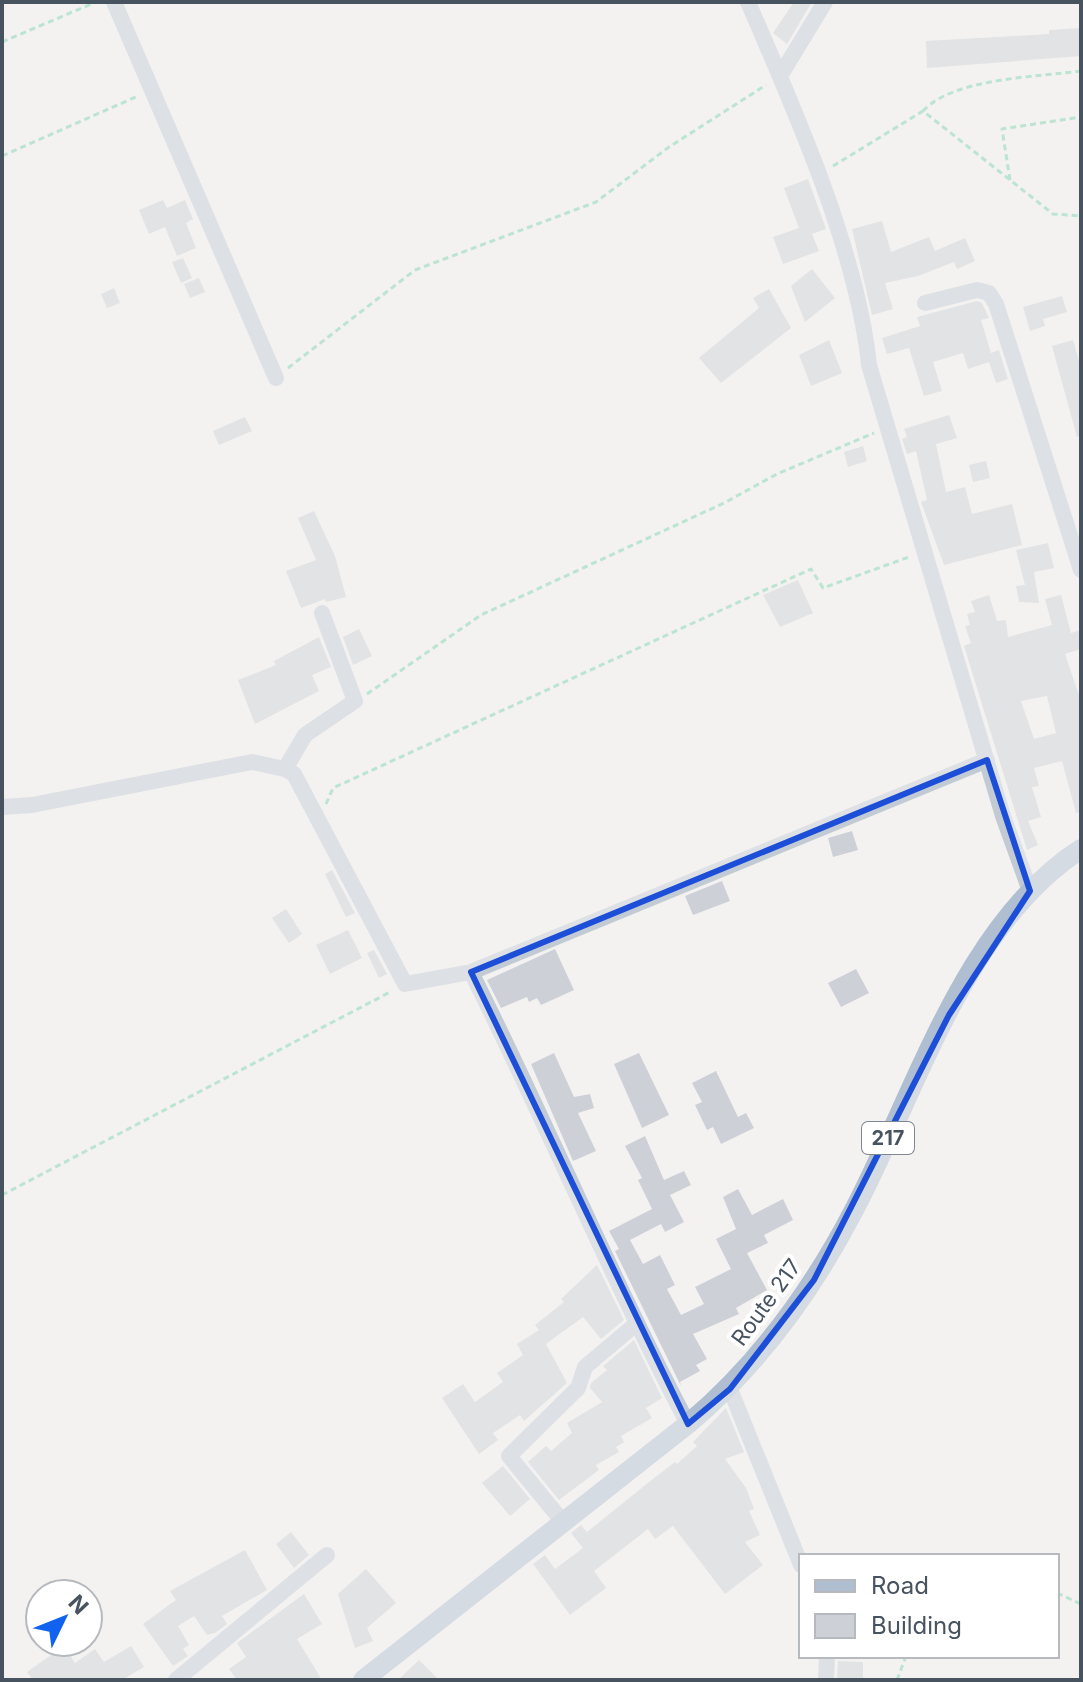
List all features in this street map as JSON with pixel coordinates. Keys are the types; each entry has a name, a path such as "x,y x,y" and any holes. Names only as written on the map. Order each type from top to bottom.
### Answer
{"main road":[{"name":"Route 217","path":"363,1680 730,1389 814,1280 855,1209 961,992 999,930 1051,869 1081,849"}],"street":[{"path":"114,2 276,378"},
{"path":"748,2 819,176 850,273 866,335 869,365 987,760 1030,891"},
{"path":"780,76 825,2"},
{"path":"925,303 977,290 989,293 996,304 1081,570"},
{"path":"285,769 305,735 355,701 322,613"},
{"path":"2,807 32,805 252,762 285,769 294,774 320,818 405,984 471,972 987,760"},
{"path":"471,972 529,1089 636,1324 688,1424"},
{"path":"563,1522 509,1456 578,1388 585,1367 636,1324"},
{"path":"730,1389 799,1560"},
{"path":"176,1680 327,1555"},
{"path":"826,1680 827,1658"}],"path":[{"path":"2,42 96,2"},
{"path":"819,176 874,138 923,111 934,99 966,87 1081,71"},
{"path":"276,378 415,270 596,202 669,147 780,76"},
{"path":"2,156 152,90"},
{"path":"923,111 1053,214 1081,216"},
{"path":"1010,180 1002,129 1081,117"},
{"path":"355,701 481,615 724,503 777,474 888,426"},
{"path":"320,818 333,788 811,569 823,588 925,551"},
{"path":"2,1195 405,984"},
{"path":"1059,1594 1081,1604"},
{"path":"897,1680 905,1658"}],"highlighted area":[{"path":"987,760 1030,891 949,1015 814,1280 730,1389 688,1424 471,972"}],"building":[{"path":"794,2 812,2 787,44 773,33"},
{"path":"1081,28 1081,56 927,68 926,41 1049,34 1049,30"},
{"path":"808,179 826,229 812,234 819,251 783,264 773,237 799,228 784,188"},
{"path":"163,200 167,208 185,200 193,219 186,223 196,248 177,256 165,227 149,234 139,210"},
{"path":"882,221 891,252 929,237 935,251 965,238 975,261 957,269 954,262 918,276 885,283 893,309 872,315 852,229"},
{"path":"183,258 192,278 181,283 172,262"},
{"path":"812,269 835,298 805,322 791,286"},
{"path":"199,278 205,292 190,298 184,284"},
{"path":"114,288 120,303 107,308 101,294"},
{"path":"769,289 791,328 721,383 699,358 759,308 753,298"},
{"path":"1062,296 1067,312 1043,319 1045,326 1030,331 1023,307"},
{"path":"977,301 982,303 989,318 981,320 991,353 999,350 1008,379 996,383 989,362 968,369 963,353 933,362 942,391 924,396 909,348 887,354 882,338 920,326 917,317"},
{"path":"829,340 842,373 811,386 799,355"},
{"path":"1073,340 1081,368 1081,436 1077,437 1052,346"},
{"path":"949,415 957,438 936,444 946,492 965,487 972,514 1012,504 1022,545 944,565 921,502 927,500 916,451 907,454 902,439 907,437 904,429"},
{"path":"245,417 252,431 219,445 213,431"},
{"path":"863,446 867,461 848,467 844,452"},
{"path":"986,461 990,478 973,482 969,465"},
{"path":"314,511 335,556 346,597 326,602 325,599 301,608 286,571 316,560 298,518"},
{"path":"1048,543 1054,568 1034,572 1039,603 1019,602 1016,586 1025,585 1016,550"},
{"path":"798,580 813,613 780,627 763,595"},
{"path":"989,595 997,621 1006,620 1008,637 1052,625 1045,599 1061,595 1071,633 1081,630 1081,649 1065,654 1081,701 1081,812 1076,813 1062,761 1034,768 1039,786 1032,787 1041,817 1028,821 1038,845 1027,850 964,646 971,643 965,626 970,625 967,614 975,612 971,601","holes":["1047,696 1056,733 1034,739 1021,701"]},
{"path":"359,629 372,656 353,665 343,637"},
{"path":"319,637 331,667 312,675 319,691 255,724 238,680 276,665 274,661"},
{"path":"852,831 858,850 833,857 828,838"},
{"path":"332,870 355,913 346,917 325,874"},
{"path":"722,881 730,901 693,915 685,896"},
{"path":"286,909 302,934 289,943 272,918"},
{"path":"348,930 362,958 330,974 316,945"},
{"path":"555,949 574,990 541,1005 537,998 529,1002 527,997 501,1008 487,980"},
{"path":"374,950 387,974 379,978 367,953"},
{"path":"856,969 869,993 841,1007 828,983"},
{"path":"554,1053 574,1097 590,1094 594,1108 578,1113 596,1151 573,1161 531,1064"},
{"path":"639,1053 669,1115 642,1128 614,1064"},
{"path":"716,1071 738,1117 746,1113 754,1128 721,1144 713,1127 707,1130 695,1105 702,1102 692,1083"},
{"path":"645,1136 664,1180 684,1171 691,1185 670,1195 684,1222 665,1232 661,1224 630,1240 643,1264 660,1255 675,1285 667,1289 681,1315 704,1304 695,1287 731,1269 716,1239 736,1229 723,1197 738,1189 752,1215 783,1199 793,1220 764,1235 768,1243 747,1253 767,1290 736,1308 739,1314 693,1334 707,1359 696,1365 700,1371 680,1382 681,1386 615,1251 619,1249 609,1231 652,1209 638,1180 642,1178 625,1146"},
{"path":"597,1265 624,1320 601,1339 583,1317 546,1344 567,1383 524,1421 520,1415 493,1433 498,1440 479,1454 442,1398 463,1384 475,1402 503,1382 497,1373 523,1355 517,1344 539,1330 535,1325 564,1302 561,1299"},
{"path":"634,1340 662,1398 646,1408 652,1418 621,1436 624,1442 616,1447 619,1452 596,1465 599,1470 559,1500 528,1462 546,1446 551,1451 572,1433 567,1423 602,1402 590,1388 591,1383 607,1370 603,1366"},
{"path":"726,1408 744,1452 725,1459 746,1488 754,1509 749,1511 760,1535 745,1542 763,1565 725,1594 673,1526 655,1539 648,1529 594,1571 606,1588 570,1615 533,1564 545,1555 555,1569 583,1548 571,1533 581,1525 587,1532 675,1462 677,1464 697,1446 693,1442"},
{"path":"503,1466 530,1499 510,1516 482,1483"},
{"path":"291,1532 309,1555 294,1568 276,1544"},
{"path":"245,1550 267,1590 222,1616 227,1624 215,1633 207,1635 194,1616 178,1626 189,1645 183,1649 188,1656 173,1666 143,1624 176,1600 170,1591"},
{"path":"366,1569 396,1603 367,1628 373,1641 355,1648 338,1594"},
{"path":"304,1594 322,1624 297,1639 322,1680 237,1680 229,1669 246,1657 237,1643"},
{"path":"131,1646 144,1667 122,1680 33,1680 27,1672 47,1658 72,1658 75,1663 82,1658 101,1658 104,1662"},
{"path":"419,1660 439,1680 398,1680"},
{"path":"838,1661 863,1662 863,1680 837,1680"}]}
